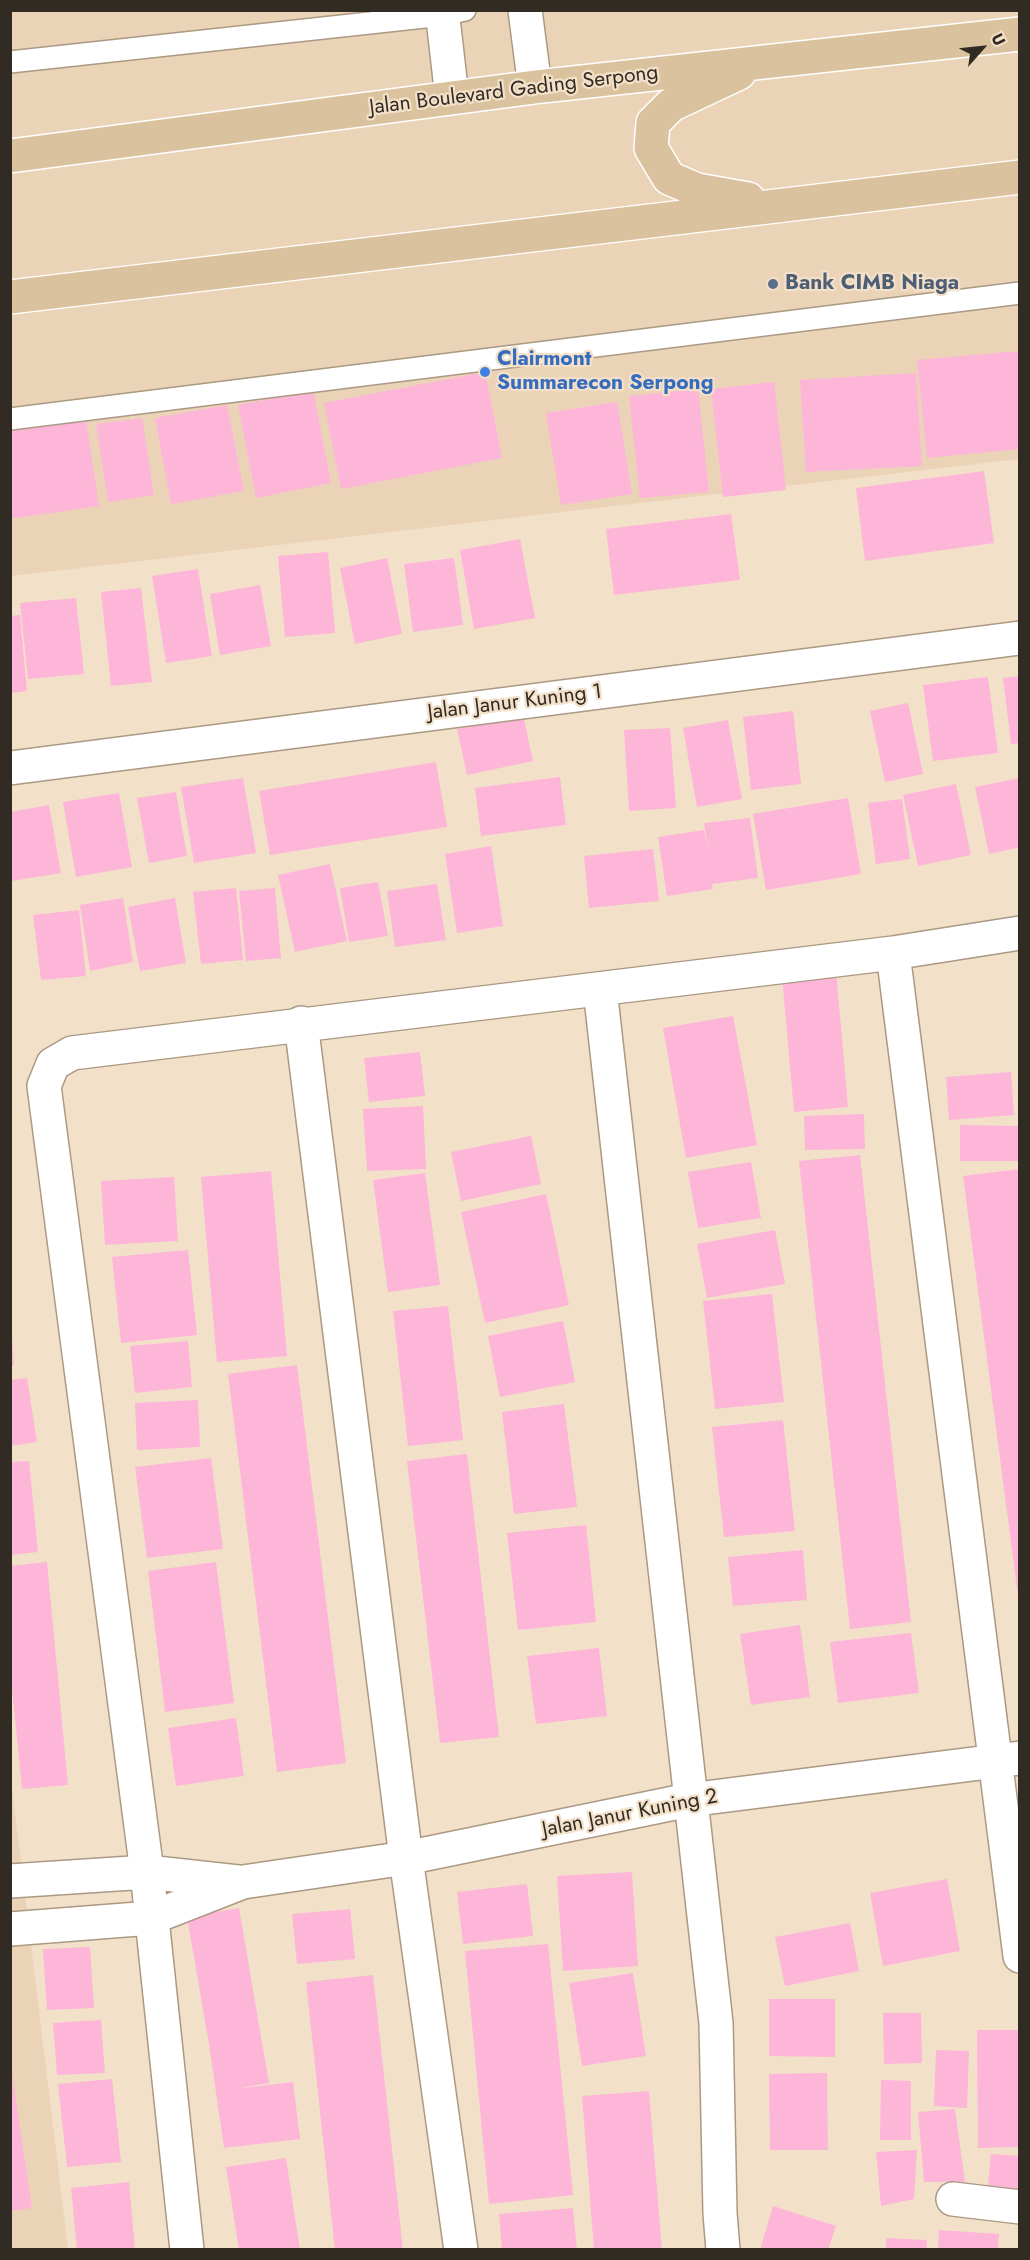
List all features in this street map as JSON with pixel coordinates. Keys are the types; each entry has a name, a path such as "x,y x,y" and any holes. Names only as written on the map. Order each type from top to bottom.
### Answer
{"main road":[{"name":"Jalan Boulevard Gading Serpong","path":"10,156 452,97 1020,34"},
{"path":"764,62 671,105 654,123 651,148 669,178 697,190 782,205"},
{"path":"10,297 1020,177"}],"street":[{"path":"525,10 535,87"},
{"path":"450,12 452,97"},
{"name":"Jalan Janur Kuning 1","path":"10,768 1020,638"},
{"path":"188,2250 147,1872 44,1086 53,1064 72,1053 301,1023 893,952 1020,933"},
{"path":"893,952 1008,1760 1020,1956"},
{"path":"600,988 689,1800 716,2023 720,2214 723,2250"},
{"path":"301,1023 406,1858 461,2250"},
{"name":"Jalan Janur Kuning 2","path":"10,1929 151,1918 243,1882 406,1858 689,1800 1008,1760"},
{"name":"Jalan Janur Kuning 2","path":"10,1881 147,1872 243,1882"},
{"path":"953,2199 1020,2207"}],"lane":[{"path":"10,62 450,12"},
{"path":"10,419 1020,293"}],"shaded area":[{"path":"10,11 1019,11 1019,459 11,576"},
{"path":"11,1780 68,2249 11,2249"}],"building":[{"path":"1020,351 1020,449 927,458 917,360"},
{"path":"485,372 502,458 341,489 324,403"},
{"path":"916,373 922,466 806,472 800,380"},
{"path":"774,382 786,490 723,497 711,389"},
{"path":"698,389 709,492 640,498 629,396"},
{"path":"313,390 331,483 256,498 238,405"},
{"path":"617,402 632,494 561,505 546,413"},
{"path":"227,405 244,491 171,504 155,418"},
{"path":"142,418 154,495 108,502 96,424"},
{"path":"86,420 99,506 10,519 10,431"},
{"path":"984,471 994,543 865,561 856,488"},
{"path":"731,514 740,580 614,595 606,529"},
{"path":"520,539 535,618 474,629 460,550"},
{"path":"328,552 335,633 285,637 278,556"},
{"path":"387,558 402,634 355,644 340,568"},
{"path":"454,558 463,625 413,632 404,564"},
{"path":"198,569 212,656 166,663 152,576"},
{"path":"260,585 271,646 220,655 210,594"},
{"path":"141,588 152,682 111,686 101,592"},
{"path":"76,598 84,674 28,679 20,603"},
{"path":"20,615 27,691 10,693 10,616"},
{"path":"1020,676 1020,743 1011,744 1003,678"},
{"path":"988,677 998,753 933,761 923,685"},
{"path":"908,703 923,774 885,782 870,711"},
{"path":"793,711 801,784 751,790 743,717"},
{"path":"523,715 533,761 467,775 457,729"},
{"path":"728,720 742,799 697,807 683,728"},
{"path":"670,728 676,808 629,811 624,730"},
{"path":"436,762 447,827 270,855 259,791"},
{"path":"560,777 566,825 481,836 475,788"},
{"path":"243,778 256,853 194,863 181,787"},
{"path":"1020,778 1020,847 989,854 975,787"},
{"path":"956,784 971,855 918,866 903,795"},
{"path":"176,792 187,856 149,863 137,798"},
{"path":"119,793 132,867 76,877 63,802"},
{"path":"848,798 861,874 766,890 753,814"},
{"path":"902,799 910,859 876,864 868,803"},
{"path":"49,805 61,873 12,881 10,812"},
{"path":"750,818 758,878 712,884 713,889 667,896 658,837 704,830 708,849 704,823"},
{"path":"491,846 503,926 457,933 445,854"},
{"path":"653,849 659,901 589,908 584,856"},
{"path":"330,864 347,941 295,952 278,875"},
{"path":"378,882 388,936 349,942 340,888"},
{"path":"437,884 446,940 395,947 387,891"},
{"path":"236,888 243,960 201,964 193,892"},
{"path":"275,888 281,958 246,961 239,891"},
{"path":"123,898 133,962 90,971 80,905"},
{"path":"175,898 186,963 140,971 128,907"},
{"path":"79,910 86,976 41,980 33,915"},
{"path":"836,971 848,1107 794,1112 782,976"},
{"path":"733,1016 757,1145 686,1158 663,1028"},
{"path":"420,1052 425,1096 369,1102 364,1058"},
{"path":"1011,1072 1014,1115 949,1120 946,1077"},
{"path":"423,1106 426,1169 367,1171 363,1109"},
{"path":"864,1114 865,1149 805,1150 804,1116"},
{"path":"960,1125 1020,1126 1020,1161 960,1161"},
{"path":"531,1136 541,1184 461,1201 451,1152"},
{"path":"860,1155 911,1622 850,1629 799,1161"},
{"path":"751,1162 761,1218 698,1228 688,1172"},
{"path":"1020,1169 1020,1596 1018,1596 963,1176"},
{"path":"271,1171 287,1356 217,1362 201,1177"},
{"path":"425,1173 440,1285 388,1292 373,1180"},
{"path":"174,1177 178,1241 105,1245 101,1181"},
{"path":"546,1194 569,1305 485,1323 461,1212"},
{"path":"775,1230 785,1284 707,1298 697,1244"},
{"path":"188,1250 197,1335 121,1343 112,1257"},
{"path":"772,1294 784,1402 715,1409 703,1301"},
{"path":"448,1306 463,1440 408,1446 393,1311"},
{"path":"563,1321 575,1382 500,1397 488,1336"},
{"path":"10,1336 12,1336 14,1365 10,1366"},
{"path":"188,1341 192,1387 135,1393 130,1346"},
{"path":"297,1365 346,1763 277,1772 228,1374"},
{"path":"27,1378 37,1442 10,1446 10,1380"},
{"path":"198,1400 200,1447 137,1450 135,1403"},
{"path":"564,1404 577,1507 514,1514 502,1412"},
{"path":"783,1420 795,1531 724,1537 712,1427"},
{"path":"467,1454 499,1737 440,1743 407,1461"},
{"path":"211,1458 223,1549 147,1558 135,1467"},
{"path":"29,1461 38,1552 10,1555 10,1462"},
{"path":"586,1525 596,1622 518,1630 507,1533"},
{"path":"803,1550 807,1600 733,1606 728,1557"},
{"path":"47,1562 68,1785 22,1789 10,1669 10,1566"},
{"path":"216,1562 234,1703 165,1712 148,1571"},
{"path":"800,1625 810,1697 751,1705 740,1634"},
{"path":"911,1633 919,1693 838,1703 830,1642"},
{"path":"599,1648 607,1716 536,1724 527,1656"},
{"path":"236,1718 244,1776 176,1786 168,1728"},
{"path":"632,1872 638,1966 563,1971 557,1876"},
{"path":"947,1879 960,1951 883,1966 870,1893"},
{"path":"527,1884 533,1936 463,1944 457,1892"},
{"path":"239,1908 269,2083 235,2089 293,2082 300,2139 224,2148 187,1917"},
{"path":"350,1909 355,1959 297,1964 292,1914"},
{"path":"850,1923 859,1971 785,1986 775,1937"},
{"path":"548,1944 573,2195 489,2204 465,1951"},
{"path":"90,1947 94,2008 47,2010 43,1949"},
{"path":"633,1973 646,2056 582,2066 569,1983"},
{"path":"373,1975 403,2250 335,2250 306,1982"},
{"path":"769,1999 835,1999 835,2057 769,2056"},
{"path":"883,2013 921,2013 922,2063 884,2064"},
{"path":"101,2020 105,2073 57,2075 53,2023"},
{"path":"977,2030 1020,2030 1020,2147 978,2148"},
{"path":"936,2050 969,2051 967,2108 934,2106"},
{"path":"10,2060 32,2208 10,2211"},
{"path":"827,2073 828,2150 770,2150 769,2074"},
{"path":"112,2079 121,2162 67,2167 58,2084"},
{"path":"881,2080 911,2081 911,2140 880,2140"},
{"path":"649,2091 662,2250 594,2250 582,2096"},
{"path":"955,2109 965,2182 924,2182 918,2112"},
{"path":"917,2150 914,2199 881,2206 876,2152"},
{"path":"991,2154 1020,2156 1020,2199 987,2194"},
{"path":"286,2158 300,2250 239,2250 226,2167"},
{"path":"129,2182 135,2250 77,2250 71,2188"},
{"path":"773,2206 836,2226 828,2250 760,2250"},
{"path":"573,2208 577,2250 502,2250 499,2214"},
{"path":"939,2230 999,2234 998,2250 938,2250"},
{"path":"886,2238 927,2240 926,2250 886,2250"}],"place":[{"name":"Bank CIMB Niaga","path":"773,284"},
{"name":"Clairmont Summarecon Serpong","path":"485,372"}]}
